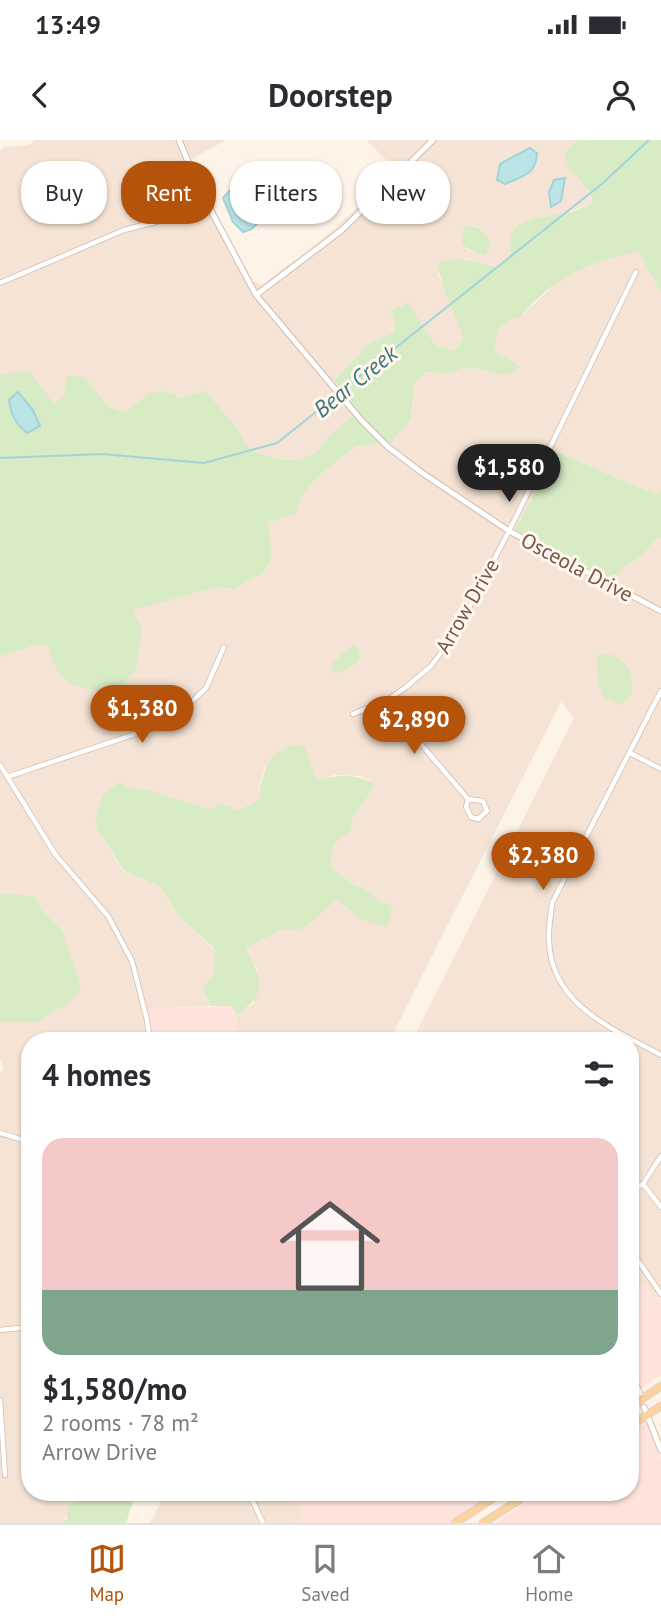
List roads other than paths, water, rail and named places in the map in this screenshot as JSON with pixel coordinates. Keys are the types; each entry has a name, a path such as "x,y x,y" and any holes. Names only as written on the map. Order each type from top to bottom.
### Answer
{"main road":[{"path":"639,1404 661,1386"},
{"path":"639,1420 661,1406"},
{"path":"455,1523 489,1501"},
{"path":"483,1523 517,1501"}],"street":[{"name":"Osceola Drive","path":"179,140 188,161"},
{"path":"256,295 342,230 433,140"},
{"name":"Osceola Drive","path":"216,220 256,295 362,421 388,447 509,531 661,611"},
{"path":"0,283 124,230 147,224"},
{"name":"Arrow Drive","path":"353,715 389,699 431,666 455,634 509,531 636,272"},
{"path":"7,778 159,726 184,709 206,688 224,648"},
{"path":"619,1032 591,1017 573,1000 554,970 549,942 552,903 661,691"},
{"path":"389,699 409,730 468,799 483,801 487,811 484,816 478,819 471,817 467,807 468,799"},
{"path":"630,752 661,769"},
{"path":"0,765 55,854 108,916 132,961 149,1032"},
{"path":"639,1043 661,1055"},
{"path":"0,1133 21,1139"},
{"path":"639,1186 661,1156"},
{"path":"643,1184 661,1207"},
{"path":"639,1262 661,1294"},
{"path":"0,1330 21,1328"},
{"path":"639,1392 661,1450"},
{"path":"0,1400 5,1475"},
{"path":"253,1501 263,1523"}],"water":[{"path":"530,148 537,153 531,170 505,184 497,180 500,164"},
{"path":"565,178 561,201 551,207 549,192 554,180"},
{"path":"230,191 230,215 223,198"},
{"path":"235,224 257,224 252,229 243,232"},
{"path":"18,392 33,410 40,426 27,433 12,414 10,405 9,400"}],"waterway":[{"name":"Bear Creek","path":"340,392 603,183 649,140"},
{"name":"Bear Creek","path":"0,458 102,454 204,463 277,443 336,396"}]}
